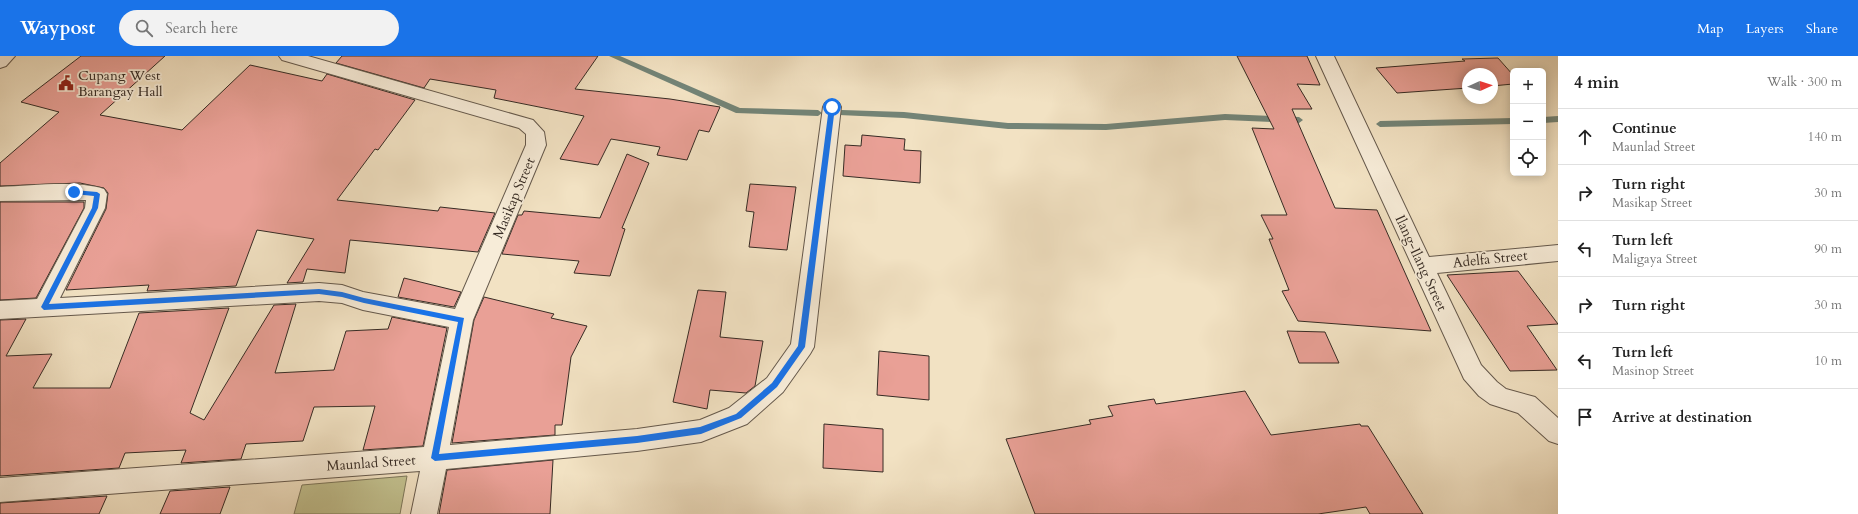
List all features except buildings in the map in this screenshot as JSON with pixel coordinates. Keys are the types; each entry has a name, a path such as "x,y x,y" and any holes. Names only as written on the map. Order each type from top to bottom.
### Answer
{"street":[{"path":"0,62 6,56"},
{"name":"Masikap Street","path":"288,56 526,124 536,132 536,145 462,320 424,514"},
{"name":"Ilang-Ilang Street","path":"1325,56 1472,372 1499,397 1526,405 1558,433"},
{"name":"Maunlad Street","path":"0,490 435,458 637,440 701,431 738,416 775,385 802,347 832,107"},
{"path":"0,194 74,192 97,194 95,208 44,307"},
{"name":"Adelfa Street","path":"1423,266 1558,253"},
{"path":"0,310 319,292 342,294 364,301 462,320"}],"shaded area":[{"path":"407,476 400,514 294,514 302,485"}],"waterway":[{"path":"613,56 739,111 818,113"},
{"path":"842,113 904,115 1008,126 1106,127 1225,117 1299,120"},
{"path":"1546,120 1558,119"},
{"path":"1380,124 1510,121"}],"place":[{"name":"Cupang West Barangay Hall","path":"66,83"}],"route":[{"path":"74,192 97,194 95,208 44,307 319,292 342,294 364,301 462,320 435,458 637,440 701,431 738,416 775,385 802,347 832,107"}]}
